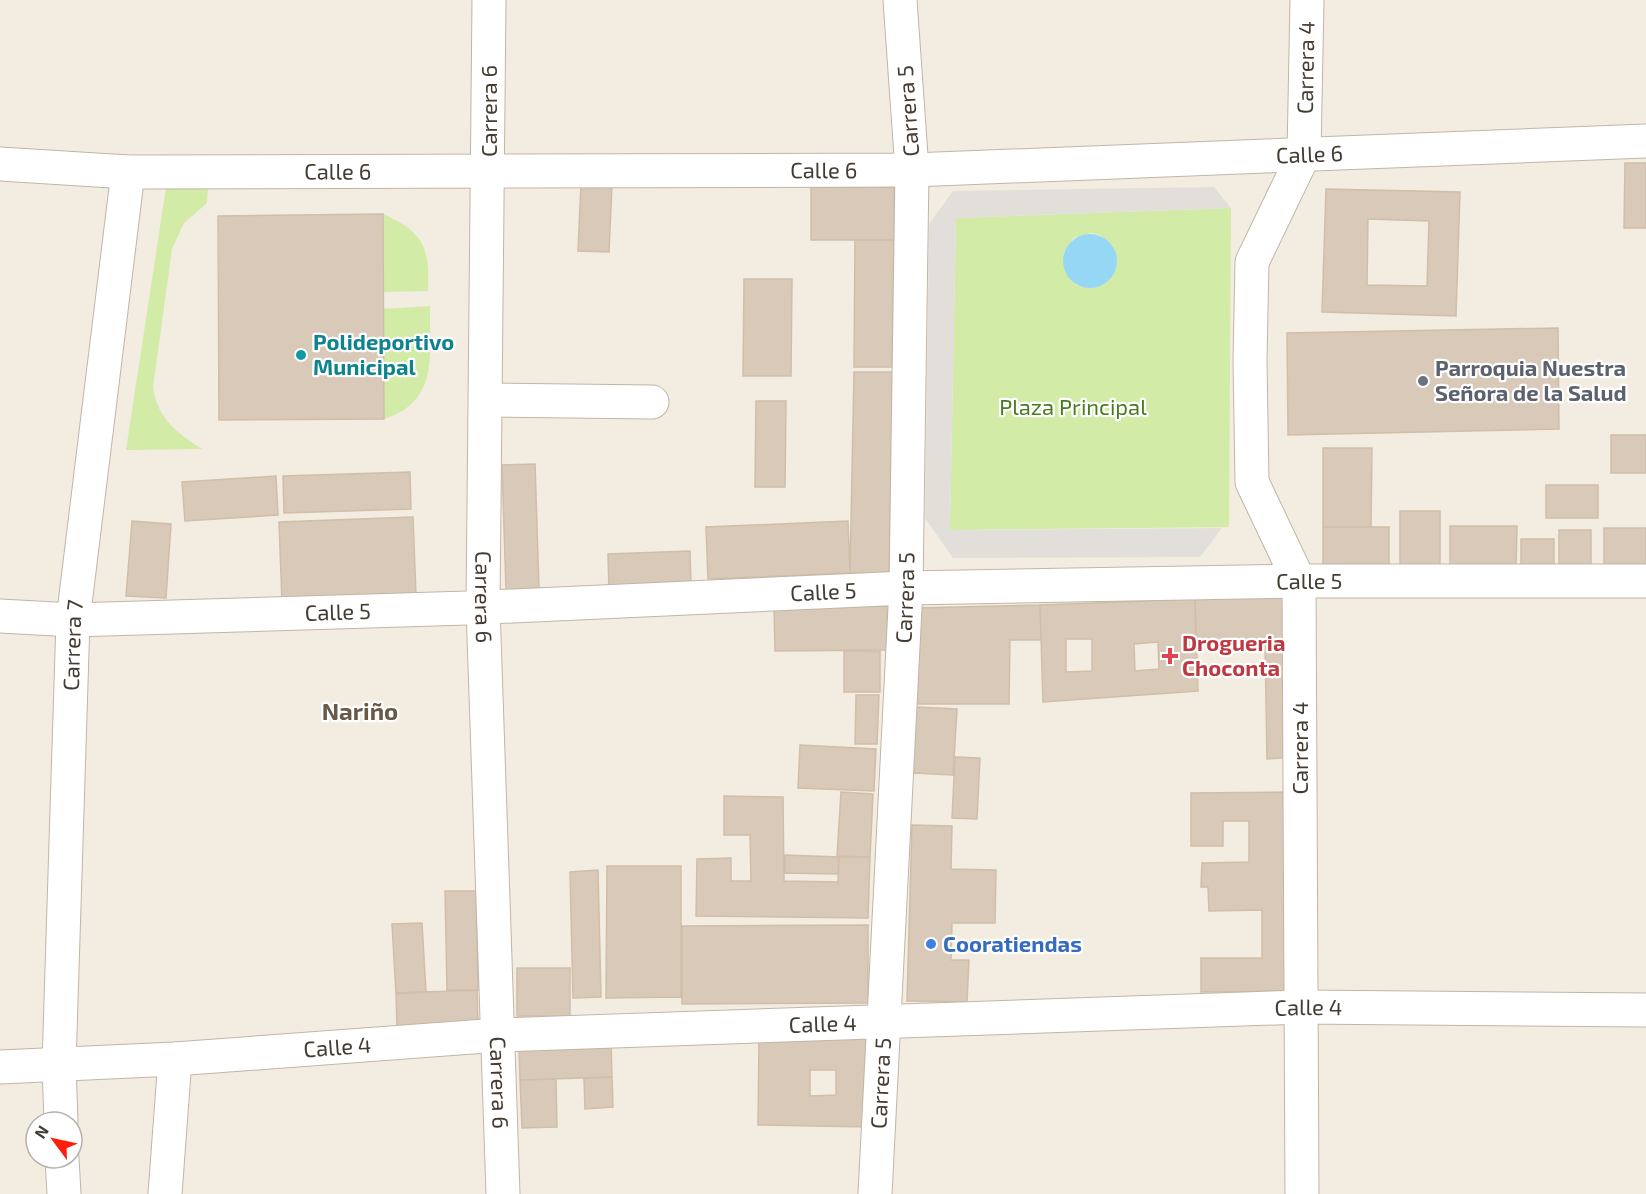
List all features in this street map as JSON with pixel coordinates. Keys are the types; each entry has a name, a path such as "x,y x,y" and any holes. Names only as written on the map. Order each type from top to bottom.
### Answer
{"street":[{"name":"Carrera 6","path":"489,0 483,607 503,1194"},
{"name":"Carrera 5","path":"875,1194 906,588 912,170 900,0"},
{"name":"Carrera 4","path":"1302,1194 1299,581 1252,482 1250,360 1252,262 1304,154 1307,0"},
{"name":"Calle 6","path":"0,164 128,172 912,170 1646,141"},
{"name":"Carrera 7","path":"61,1110 59,1065 73,620 128,172"},
{"path":"486,400 652,402"},
{"name":"Calle 5","path":"0,616 73,620 483,607 906,588 1299,581 1646,581"},
{"name":"Calle 4","path":"0,1067 175,1059 499,1035 1302,1007 1646,1010"},
{"path":"165,1194 175,1059"},
{"path":"63,1170 64,1194"}],"green space":[{"path":"208,187 207,203 184,223 172,249 153,387 159,408 170,424 202,449 126,450 166,188"},
{"name":"Plaza Principal","path":"1231,208 1229,527 950,530 956,218","holes":["1091,233 1100,235 1113,246 1102,285 1092,287 1077,285 1067,269 1064,252 1074,238"]},
{"path":"383,214 408,228 422,243 428,263 428,291 384,292"},
{"path":"430,306 430,358 423,388 415,400 402,411 384,419 383,309"}],"shaded area":[{"path":"1214,187 1231,208 956,218 950,530 1222,528 1200,557 953,558 925,518 929,224 953,191"}],"water":[{"path":"1090,234 1100,236 1109,242 1115,251 1117,261 1115,271 1109,280 1100,286 1090,288 1080,286 1071,280 1065,271 1063,261 1065,251 1071,242 1080,236"}],"building":[{"path":"1625,163 1646,163 1646,228 1624,228"},
{"path":"581,184 612,185 609,252 578,251"},
{"path":"811,187 894,187 894,240 811,240"},
{"path":"1326,189 1460,192 1456,316 1322,312","holes":["1368,219 1429,221 1427,286 1367,285"]},
{"name":"Polideportivo Municipal","path":"383,214 384,419 219,420 218,216"},
{"path":"855,240 894,240 892,367 854,367"},
{"path":"744,279 792,279 791,376 743,376"},
{"name":"Parroquia Nuestra Señora de la Salud","path":"1558,328 1559,429 1288,435 1287,333"},
{"path":"854,372 893,372 889,573 850,573"},
{"path":"756,401 786,401 785,487 755,487"},
{"path":"1611,435 1646,435 1646,473 1611,473"},
{"path":"1323,448 1372,448 1371,527 1323,527"},
{"path":"535,464 539,588 506,590 502,465"},
{"path":"410,472 411,509 284,513 283,476"},
{"path":"276,476 278,515 185,521 182,482"},
{"path":"1546,485 1598,485 1598,518 1546,518"},
{"path":"1400,511 1440,511 1440,567 1400,567"},
{"path":"413,517 416,596 282,602 279,522"},
{"path":"132,521 171,524 166,598 126,596"},
{"path":"848,521 850,573 708,579 706,527"},
{"path":"1450,526 1517,526 1516,568 1450,568"},
{"path":"1323,527 1389,527 1389,569 1323,569"},
{"path":"1604,528 1646,528 1646,569 1604,568"},
{"path":"1559,530 1591,530 1591,566 1559,566"},
{"path":"1521,539 1554,539 1554,566 1521,566"},
{"path":"690,551 691,587 609,590 608,554"},
{"path":"1292,597 1294,757 1267,759 1265,640 1196,642 1195,599"},
{"path":"1195,599 1198,691 1043,702 1040,605","holes":["1066,639 1092,639 1092,671 1066,672","1158,642 1159,669 1135,671 1134,644"]},
{"path":"1040,605 1041,640 1010,640 1009,704 915,704 917,608"},
{"path":"887,606 887,650 775,651 774,607"},
{"path":"844,651 880,651 880,692 844,692"},
{"path":"856,695 879,695 877,744 855,744"},
{"path":"916,707 957,709 953,775 913,773"},
{"path":"800,745 876,749 874,791 798,788"},
{"path":"955,757 980,758 977,819 952,818"},
{"path":"841,792 873,794 870,857 837,856"},
{"path":"1295,792 1295,991 1201,992 1201,958 1262,958 1262,910 1209,911 1208,887 1201,887 1202,863 1249,862 1249,821 1223,821 1223,846 1191,846 1191,793"},
{"path":"724,796 783,797 784,881 838,882 839,857 870,857 868,918 696,916 697,859 731,858 731,881 751,881 750,835 724,835"},
{"path":"912,825 952,826 951,869 996,870 995,923 952,923 951,960 969,960 967,1002 907,1001"},
{"path":"785,855 839,857 838,874 785,873"},
{"path":"607,866 681,866 681,997 606,998"},
{"path":"598,870 601,997 573,998 570,872"},
{"path":"445,891 476,891 478,990 447,990"},
{"path":"422,923 426,992 396,994 392,924"},
{"path":"868,925 868,1003 682,1004 682,926"},
{"path":"517,968 570,968 570,1016 517,1016"},
{"path":"477,990 478,1024 397,1027 396,993"},
{"path":"759,1038 868,1038 869,1127 758,1125","holes":["810,1070 836,1070 836,1095 810,1096"]},
{"path":"611,1043 612,1077 520,1080 519,1045"},
{"path":"612,1077 613,1107 585,1109 584,1078"},
{"path":"556,1079 557,1127 522,1128 520,1080"}],"place":[{"name":"Polideportivo Municipal","path":"301,355"},
{"name":"Parroquia Nuestra Señora de la Salud","path":"1423,381"},
{"name":"Drogueria Choconta","path":"1170,656"},
{"name":"Cooratiendas","path":"931,944"}],"district":[{"name":"Nariño","path":"360,712"}]}
